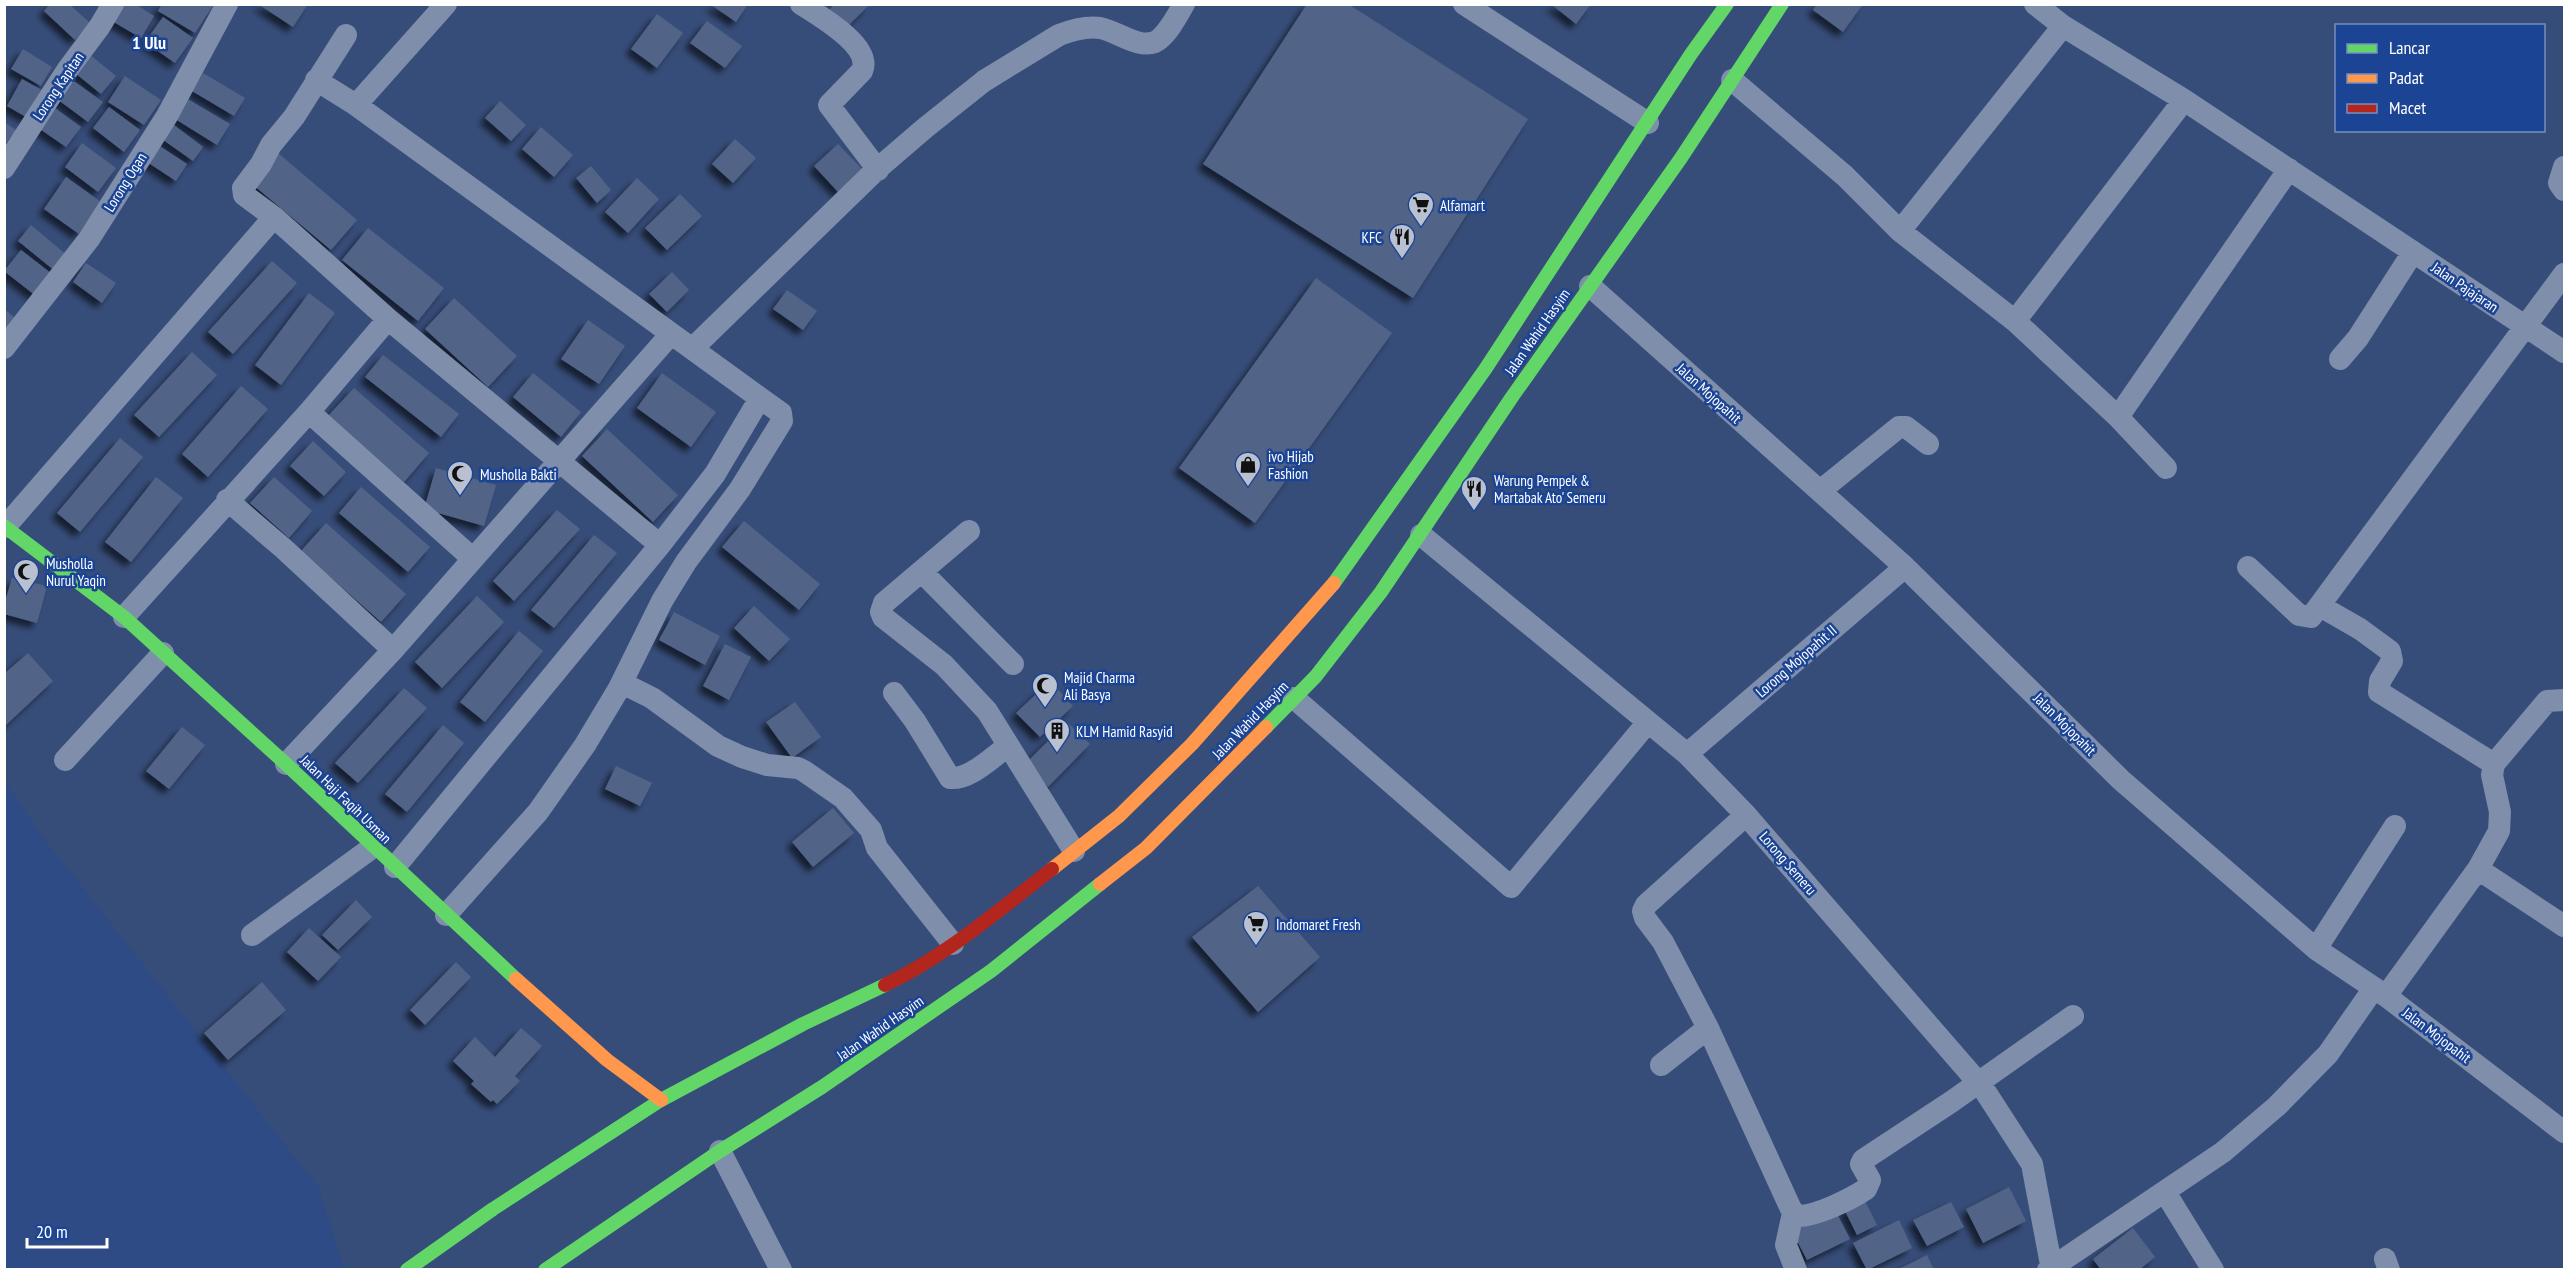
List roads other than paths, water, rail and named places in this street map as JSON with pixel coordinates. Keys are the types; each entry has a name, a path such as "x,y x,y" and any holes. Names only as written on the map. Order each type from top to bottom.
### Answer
{"main road":[{"name":"Jalan Wahid Hasyim","path":"407,1269 661,1100 803,1024 904,976 953,944 1119,816 1196,748 1335,582 1486,368 1691,54 1727,4"},
{"name":"Jalan Wahid Hasyim","path":"547,1268 720,1151 822,1087 991,971 1146,848 1219,769 1316,676 1421,535 1512,397 1732,80 1782,4"},
{"name":"Jalan Haji Faqih Usman","path":"5,527 123,617 286,764 372,847 550,1011 607,1060 661,1100"}],"street":[{"name":"Lorong Kapitan","path":"4,168 113,4"},
{"name":"Lorong Ogan","path":"4,348 89,239 167,116 227,4"},
{"path":"356,105 446,4"},
{"path":"801,4 822,15 840,30 855,46 863,61 862,71 829,105 878,170"},
{"path":"693,348 878,170 925,128 984,81 1059,35 1072,30 1098,28 1136,41 1152,43 1162,36 1184,4"},
{"path":"1464,4 1647,123"},
{"name":"Jalan Pajajaran","path":"2034,4 2063,26 2184,100 2565,352"},
{"path":"1900,231 2063,26"},
{"path":"346,35 294,117 271,144 242,191 248,199 274,217 388,319 660,545"},
{"path":"316,80 356,105 781,413 782,421 740,489 686,562 662,601 621,683 585,745 538,812 446,915"},
{"path":"1732,80 1845,176 1900,231 2015,321 2118,417 2166,468"},
{"path":"2015,321 2184,100"},
{"path":"2565,167 2559,183 2565,190"},
{"path":"2118,417 2289,169"},
{"path":"5,527 274,217"},
{"path":"2340,359 2358,338 2414,252"},
{"path":"2248,567 2299,615 2311,617 2565,274"},
{"name":"Jalan Mojopahit","path":"1590,286 1905,567 2121,780 2316,949 2380,992 2565,1132"},
{"path":"123,617 309,411 388,319"},
{"path":"286,764 393,650 663,343"},
{"path":"395,867 660,545 715,474 760,398"},
{"path":"309,411 472,558"},
{"path":"1820,491 1899,427 1906,427 1928,444"},
{"path":"715,474 740,489"},
{"path":"227,500 283,548 393,650"},
{"path":"969,531 884,603 881,612 883,617 944,665 987,711 1074,851"},
{"name":"Lorong Semeru","path":"1421,535 1687,754 1746,815 1978,1081 2032,1164 2050,1269"},
{"name":"Lorong Mojopahit II","path":"1687,754 1905,567"},
{"path":"922,572 1013,664"},
{"path":"2320,606 2360,629 2390,651 2392,661 2380,681 2379,692 2494,764"},
{"path":"65,760 163,653"},
{"path":"621,683 652,698 718,746 767,765 798,768 843,798 870,830 877,848 953,944"},
{"path":"894,693 915,721 950,778 960,777 975,769 1008,746"},
{"path":"1294,698 1511,887 1648,722"},
{"path":"2050,1269 2223,1152 2277,1106 2328,1054 2478,869 2500,826 2500,812 2492,775 2494,764 2547,701 2565,700"},
{"path":"1746,815 1646,905 1643,911 1708,1028 1793,1213 1786,1245 1796,1269"},
{"path":"2316,949 2395,826"},
{"path":"252,934 372,847"},
{"path":"2478,869 2565,926"},
{"path":"1793,1213 1805,1216 1856,1196 1866,1189 1870,1180 1861,1164 1863,1160 2073,1016"},
{"path":"1661,1065 1708,1028"},
{"path":"720,1151 781,1269"},
{"path":"2165,1192 2213,1269"}],"water":[{"path":"5,781 38,831 319,1188 344,1269 5,1269"}],"place":[{"name":"Alfamart","path":"1421,228"},
{"name":"KFC","path":"1402,260"},
{"name":"ivo Hijab Fashion","path":"1248,488"},
{"name":"Musholla Bakti","path":"460,497"},
{"name":"Warung Pempek & Martabak Ato' Semeru","path":"1474,512"},
{"name":"Musholla Nurul Yaqin","path":"26,595"},
{"name":"Majid Charma Ali Basya","path":"1045,709"},
{"name":"KLM Hamid Rasyid","path":"1057,754"},
{"name":"Indomaret Fresh","path":"1256,947"}],"district":[{"name":"1 Ulu","path":"149,42"}]}
